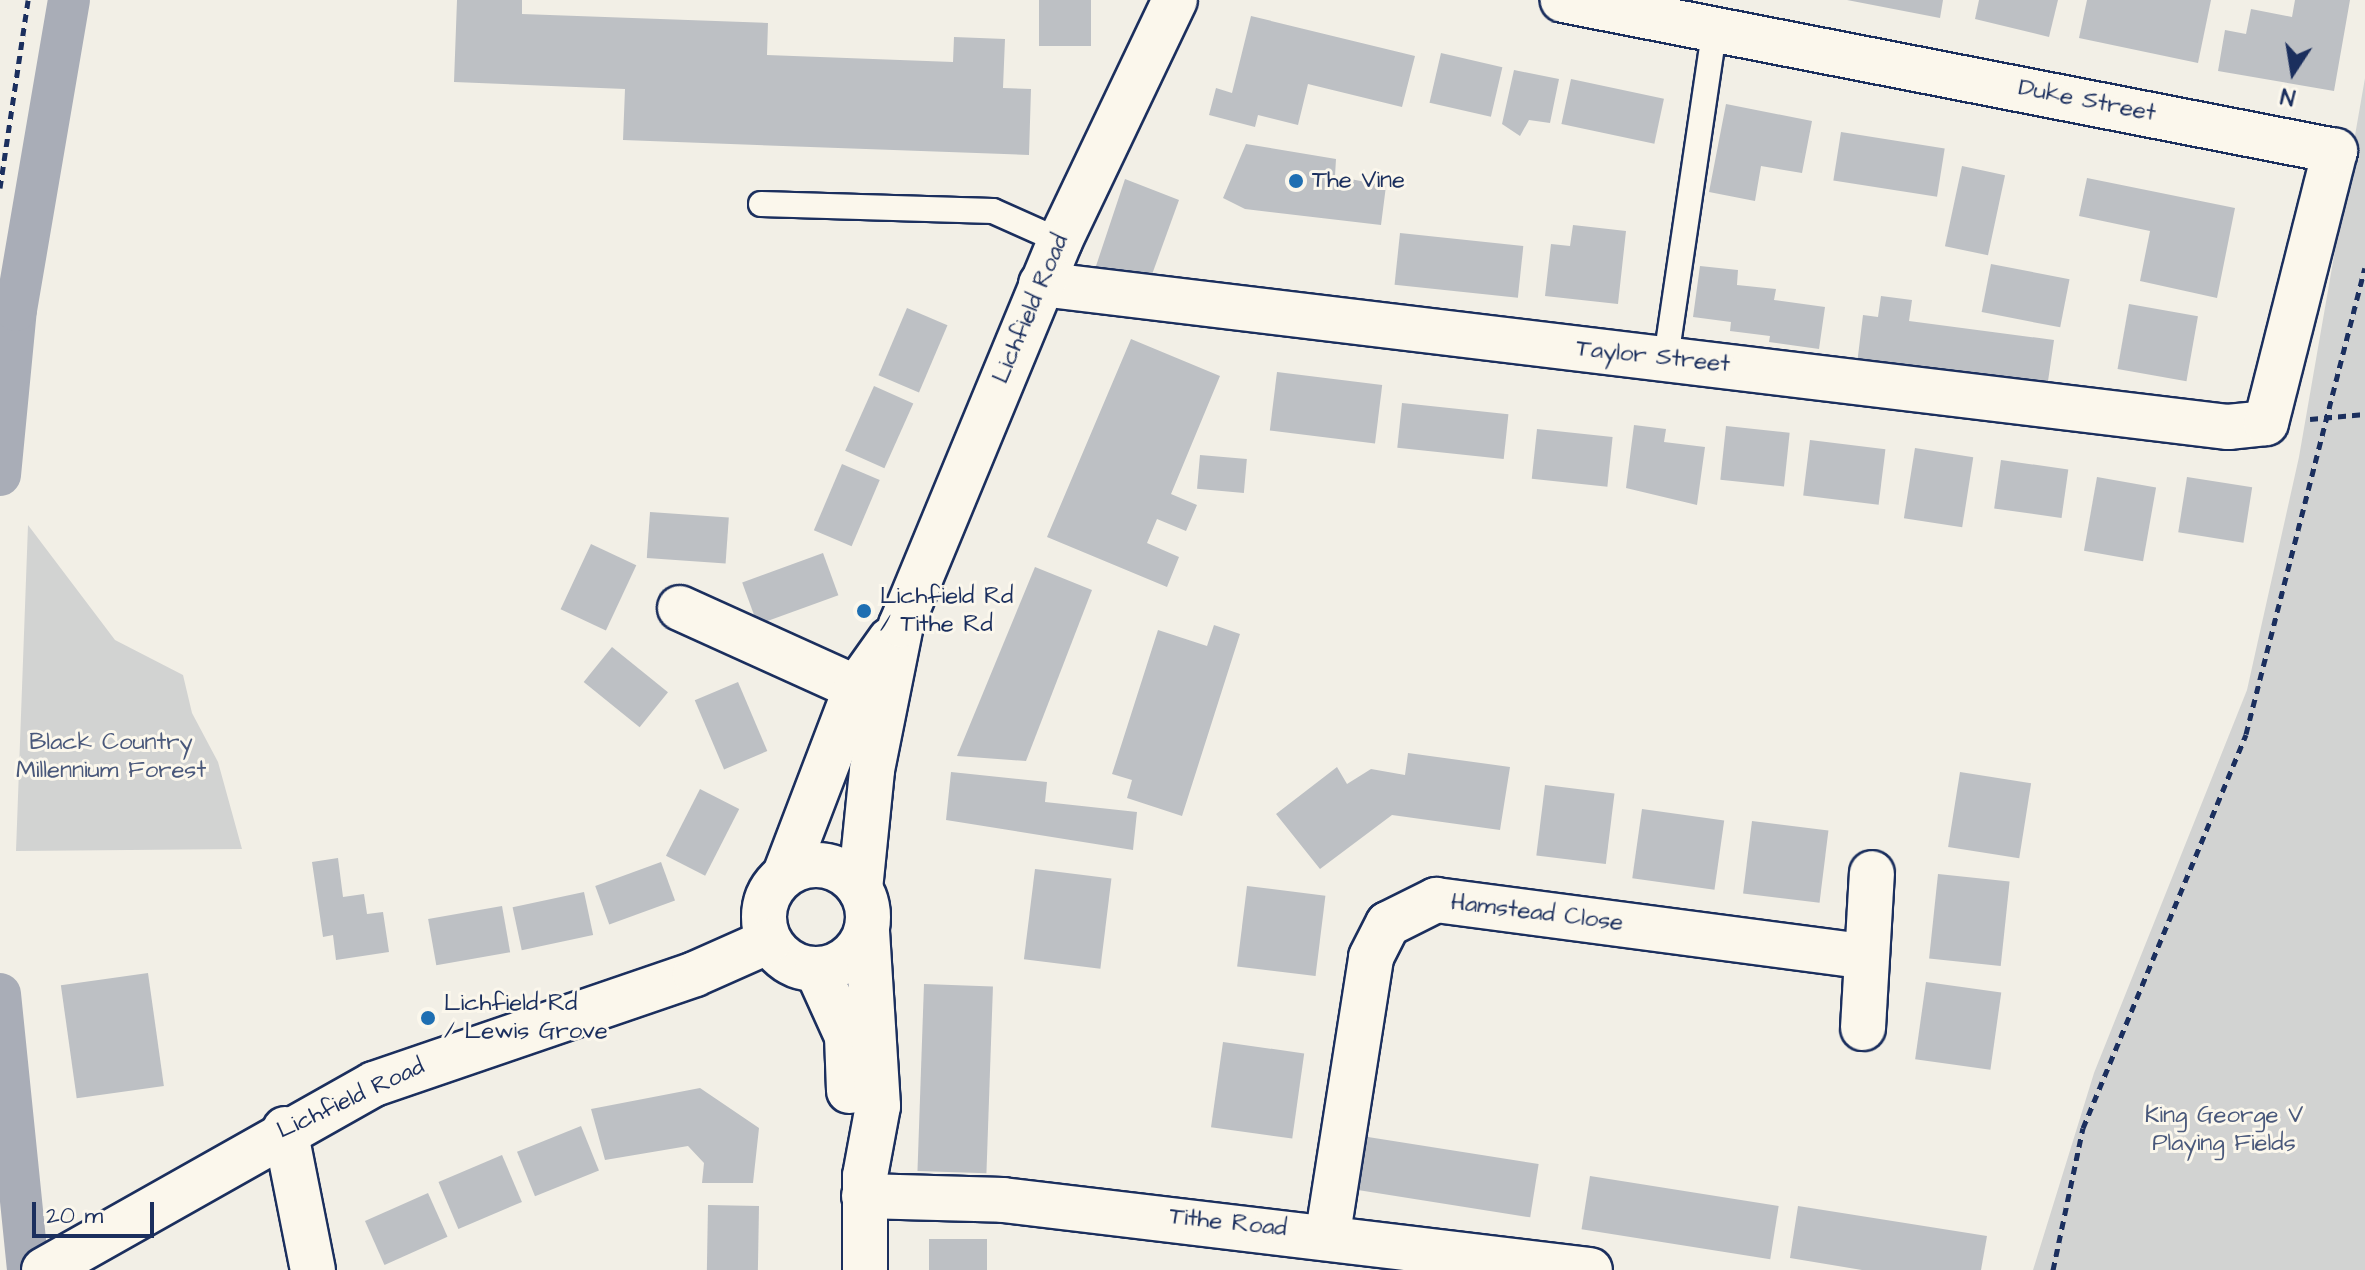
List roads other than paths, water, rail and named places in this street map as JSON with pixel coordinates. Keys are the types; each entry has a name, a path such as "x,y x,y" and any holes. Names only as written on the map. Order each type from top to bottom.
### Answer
{"street":[{"name":"Lichfield Road","path":"864,1186 878,1106 864,909 872,770 901,625 1041,284 1175,0"},
{"name":"Duke Street","path":"1563,0 1730,19 2335,151 2266,423"},
{"name":"Taylor Street","path":"1041,284 1272,316 1666,358 2228,427 2266,423"},
{"path":"680,608 856,688"},
{"name":"Lichfield Road","path":"785,874 856,688 901,625"},
{"path":"833,867 864,909 850,957 817,970 789,962 769,941 766,899 785,874 833,867"},
{"path":"1863,1028 1862,956 1872,873"},
{"name":"Hamstead Close","path":"1328,1233 1371,957 1388,924 1436,900 1862,956"},
{"name":"Lichfield Road","path":"63,1262 285,1129 438,1058 695,974 769,941"},
{"path":"817,970 847,1036 850,1109 864,1186 865,1270"},
{"path":"285,1129 313,1270"},
{"name":"Tithe Road","path":"864,1186 1328,1233 1590,1270"}],"lane":[{"path":"1666,358 1730,19"},
{"path":"761,204 993,211 1060,241"}],"waterway":[{"path":"0,475 16,310 69,0"},
{"path":"0,994 28,1270"}],"place":[{"name":"The Vine","path":"1296,181"},
{"name":"Lichfield Rd / Tithe Rd","path":"864,611"},
{"name":"Lichfield Rd / Lewis Grove","path":"428,1018"}],"park label":[{"name":"Black Country Millennium Forest","path":"111,757"},
{"name":"King George V Playing Fields","path":"2224,1130"}]}
